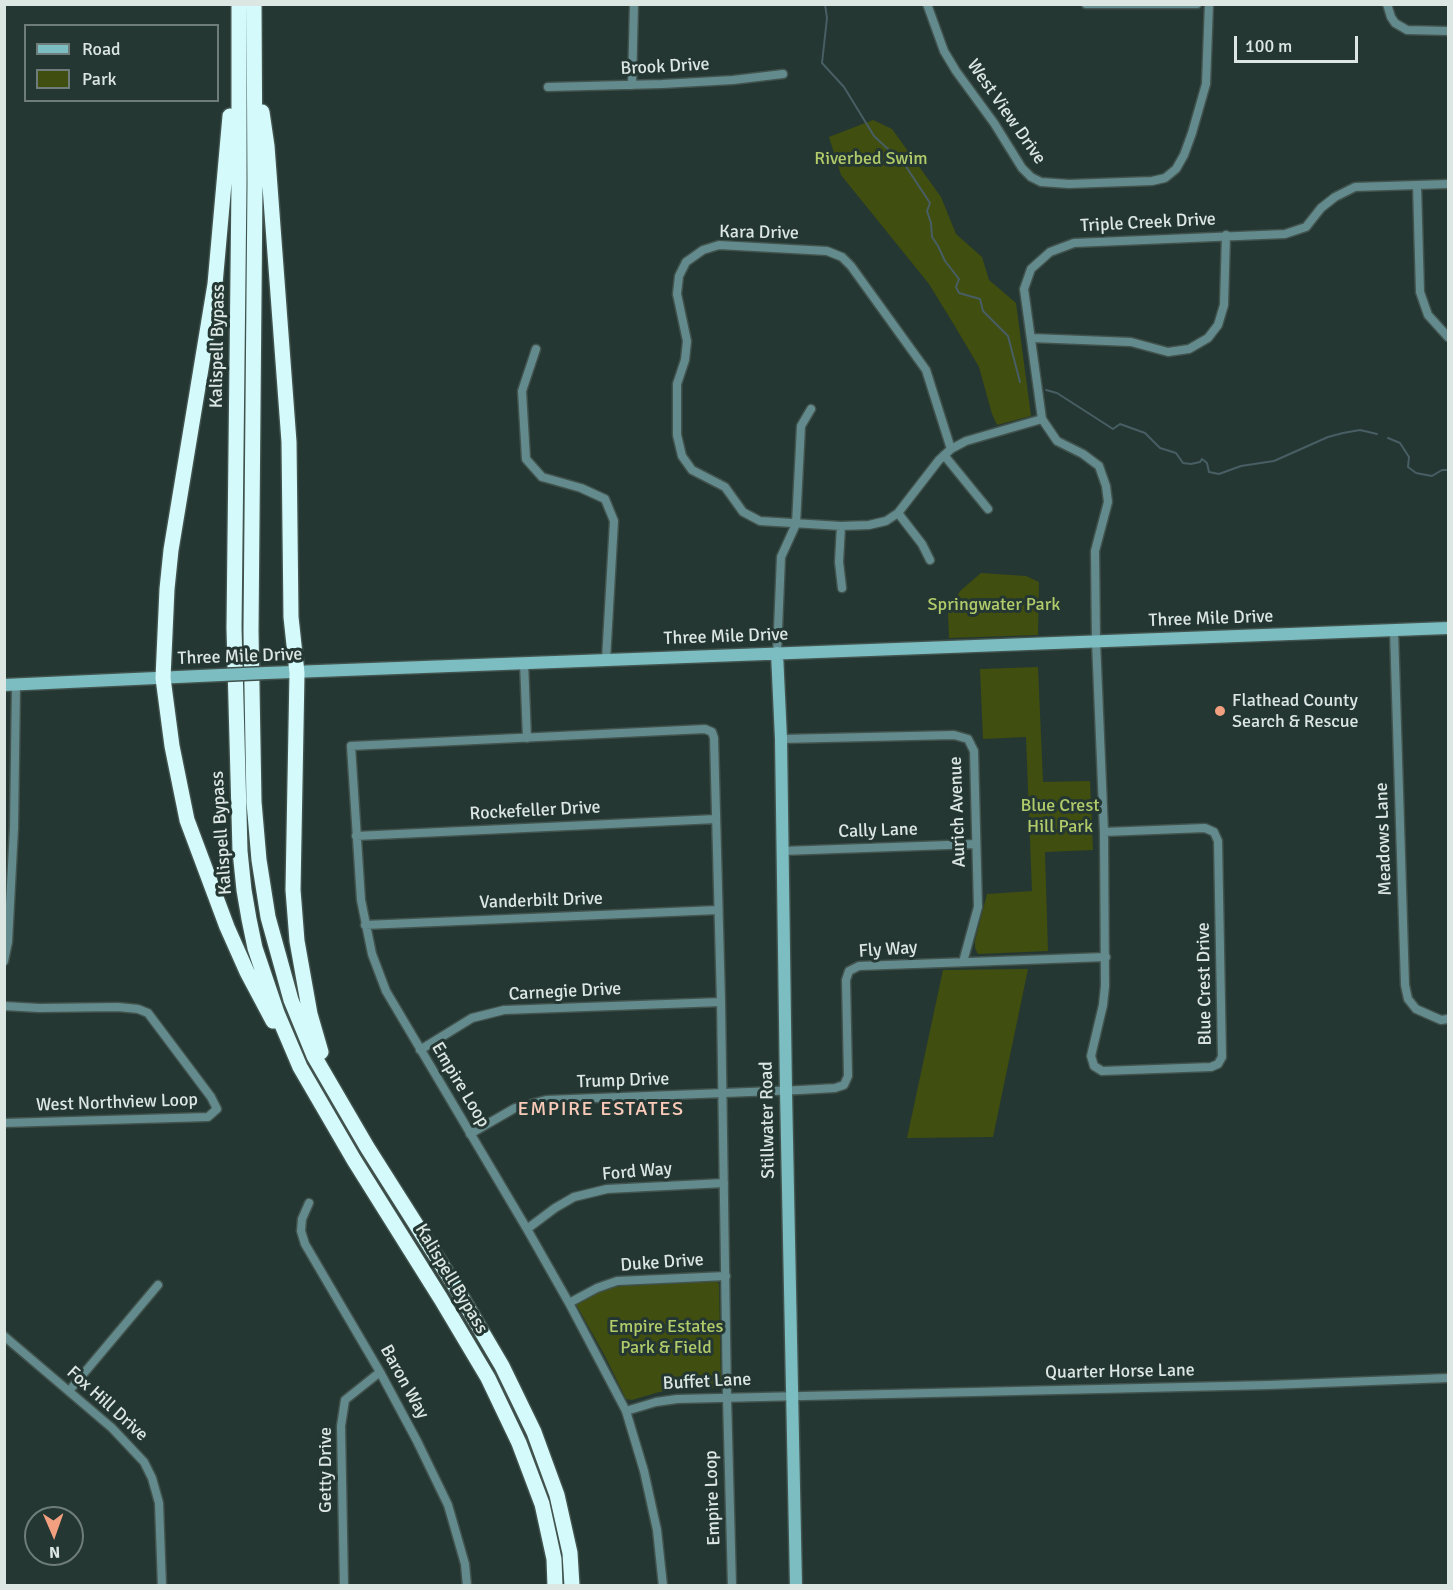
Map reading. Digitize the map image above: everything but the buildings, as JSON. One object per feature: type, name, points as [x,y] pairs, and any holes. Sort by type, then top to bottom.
[{"type":"highway","name":"Kalispell Bypass","points":[[239,4],[234,628],[240,851],[244,890],[255,948],[300,1067],[354,1160],[488,1378],[519,1443],[542,1504],[554,1559],[555,1586]]},
{"type":"highway","name":"Kalispell Bypass","points":[[254,4],[251,620],[254,802],[262,885],[273,937],[291,1000],[314,1056],[367,1147],[455,1286],[502,1366],[529,1423],[557,1495],[570,1553],[572,1586]]},
{"type":"highway","points":[[239,25],[215,284],[171,550],[163,678],[172,746],[187,820],[227,927],[247,972],[269,1016],[289,1042]]},
{"type":"highway","points":[[255,66],[267,146],[286,408],[291,617],[297,673],[293,890],[297,941],[310,1014],[329,1081]]},
{"type":"main road","name":"Three Mile Drive","points":[[10,685],[524,662],[1449,628]]},
{"type":"main road","name":"Stillwater Road","points":[[777,653],[781,739],[796,1586]]},
{"type":"street","points":[[632,85],[634,4]]},
{"type":"street","name":"West View Drive","points":[[927,4],[944,51],[1022,168],[1030,177],[1041,182],[1069,184],[1152,181],[1166,178],[1176,168],[1184,155],[1203,98],[1207,70],[1209,4]]},
{"type":"street","points":[[1086,4],[1197,4]]},
{"type":"street","points":[[1386,4],[1391,18],[1401,27],[1415,32],[1449,31]]},
{"type":"street","name":"Brook Drive","points":[[548,87],[734,80],[783,74]]},
{"type":"street","name":"Triple Creek Drive","points":[[1042,419],[1024,290],[1031,268],[1050,252],[1074,243],[1285,234],[1306,227],[1335,197],[1355,187],[1449,184]]},
{"type":"street","points":[[1417,185],[1420,292],[1428,315],[1449,337]]},
{"type":"street","points":[[1032,338],[1120,341],[1168,352],[1189,349],[1208,338],[1218,325],[1224,305],[1226,235]]},
{"type":"street","name":"Kara Drive","points":[[898,513],[886,521],[869,525],[841,526],[760,521],[743,512],[725,487],[692,470],[682,456],[677,435],[677,384],[685,360],[687,341],[677,294],[679,276],[686,262],[703,250],[719,245],[827,251],[842,257],[851,266],[926,370],[948,452]]},
{"type":"street","points":[[536,349],[522,391],[526,459],[542,477],[581,488],[605,499],[614,521],[606,660]]},
{"type":"street","points":[[777,653],[782,557],[796,524],[801,426],[811,409]]},
{"type":"street","points":[[930,560],[922,544],[898,513],[948,452],[966,441],[1042,419],[1058,441],[1083,454],[1099,466],[1106,486],[1107,502],[1095,551],[1096,641]]},
{"type":"street","points":[[948,452],[988,509]]},
{"type":"street","points":[[841,526],[839,562],[842,588]]},
{"type":"street","name":"Meadows Lane","points":[[1394,630],[1405,985],[1408,999],[1416,1009],[1441,1020],[1449,1019]]},
{"type":"street","name":"Blue Crest Drive","points":[[1096,641],[1104,832],[1106,957],[1103,1005],[1091,1056],[1094,1066],[1102,1071],[1210,1067],[1218,1064],[1222,1057],[1218,841],[1214,832],[1205,828],[1104,832]]},
{"type":"street","points":[[524,662],[527,738]]},
{"type":"street","points":[[4,962],[8,942],[10,685]]},
{"type":"street","name":"Empire Loop","points":[[663,1586],[657,1530],[644,1471],[626,1411],[527,1228],[386,991],[372,954],[361,900],[351,746],[705,729],[712,732],[721,1002],[732,1586]]},
{"type":"street","name":"Aurich Avenue","points":[[781,739],[954,735],[968,739],[974,751],[978,907],[963,962]]},
{"type":"street","name":"Rockefeller Drive","points":[[356,836],[716,819]]},
{"type":"street","name":"Cally Lane","points":[[782,851],[976,844]]},
{"type":"street","name":"Vanderbilt Drive","points":[[365,925],[718,910]]},
{"type":"street","name":"Fly Way","points":[[786,1091],[835,1088],[844,1085],[848,1076],[846,980],[849,971],[859,966],[1106,957]]},
{"type":"street","name":"Carnegie Drive","points":[[420,1050],[472,1018],[504,1010],[721,1002]]},
{"type":"street","name":"West Northview Loop","points":[[4,1006],[39,1008],[118,1006],[138,1009],[148,1014],[217,1109],[208,1117],[4,1123]]},
{"type":"street","name":"Trump Drive","points":[[470,1134],[515,1108],[546,1100],[786,1091]]},
{"type":"street","name":"Ford Way","points":[[527,1228],[574,1197],[607,1189],[724,1183]]},
{"type":"street","name":"Baron Way","points":[[309,1203],[300,1231],[305,1244],[380,1372],[448,1505],[465,1564],[467,1586]]},
{"type":"street","name":"Duke Drive","points":[[569,1303],[597,1288],[617,1281],[726,1276]]},
{"type":"street","points":[[69,1391],[158,1285]]},
{"type":"street","name":"Fox Hill Drive","points":[[4,1336],[69,1391],[132,1448],[144,1462],[152,1478],[159,1503],[162,1586]]},
{"type":"street","name":"Getty Drive","points":[[344,1586],[341,1425],[345,1400],[380,1372]]},
{"type":"street","name":"Quarter Horse Lane","points":[[792,1395],[1269,1385],[1449,1378]]},
{"type":"street","name":"Buffet Lane","points":[[626,1411],[656,1402],[677,1399],[792,1395]]},
{"type":"green space","name":"Riverbed Swim","points":[[873,120],[892,129],[941,197],[956,234],[982,257],[989,280],[1016,303],[1031,416],[997,425],[979,367],[929,284],[841,175],[829,137]]},
{"type":"green space","name":"Springwater Park","points":[[981,573],[1026,576],[1039,582],[1038,635],[949,638],[948,613],[960,591]]},
{"type":"green space","name":"Blue Crest Hill Park","points":[[1038,667],[1043,782],[1090,781],[1093,850],[1045,852],[1048,951],[978,954],[975,941],[987,894],[1032,891],[1026,737],[983,739],[980,669]]},
{"type":"green space","points":[[1028,969],[993,1137],[907,1138],[943,970]]},
{"type":"green space","name":"Empire Estates Park & Field","points":[[716,1281],[719,1284],[721,1388],[686,1388],[659,1392],[632,1400],[626,1399],[577,1303],[606,1287]]},
{"type":"waterway","points":[[825,4],[827,18],[822,63],[844,87],[874,136],[905,165],[930,203],[927,211],[932,237],[945,261],[959,279],[956,287],[959,293],[980,299],[983,311],[1008,336],[1020,382]]},
{"type":"waterway","points":[[1046,390],[1057,393],[1113,429],[1120,424],[1145,433],[1160,448],[1176,453],[1183,463],[1191,464],[1200,462],[1202,459],[1207,463],[1209,472],[1219,474],[1241,466],[1274,461],[1328,437],[1343,433],[1360,430],[1377,434]]},
{"type":"waterway","points":[[1388,438],[1400,443],[1409,457],[1408,467],[1416,473],[1432,476],[1442,470],[1448,470]]},
{"type":"place","name":"Flathead County Search & Rescue","points":[[1220,711]]},
{"type":"district","name":"EMPIRE ESTATES","points":[[601,1110]]}]
